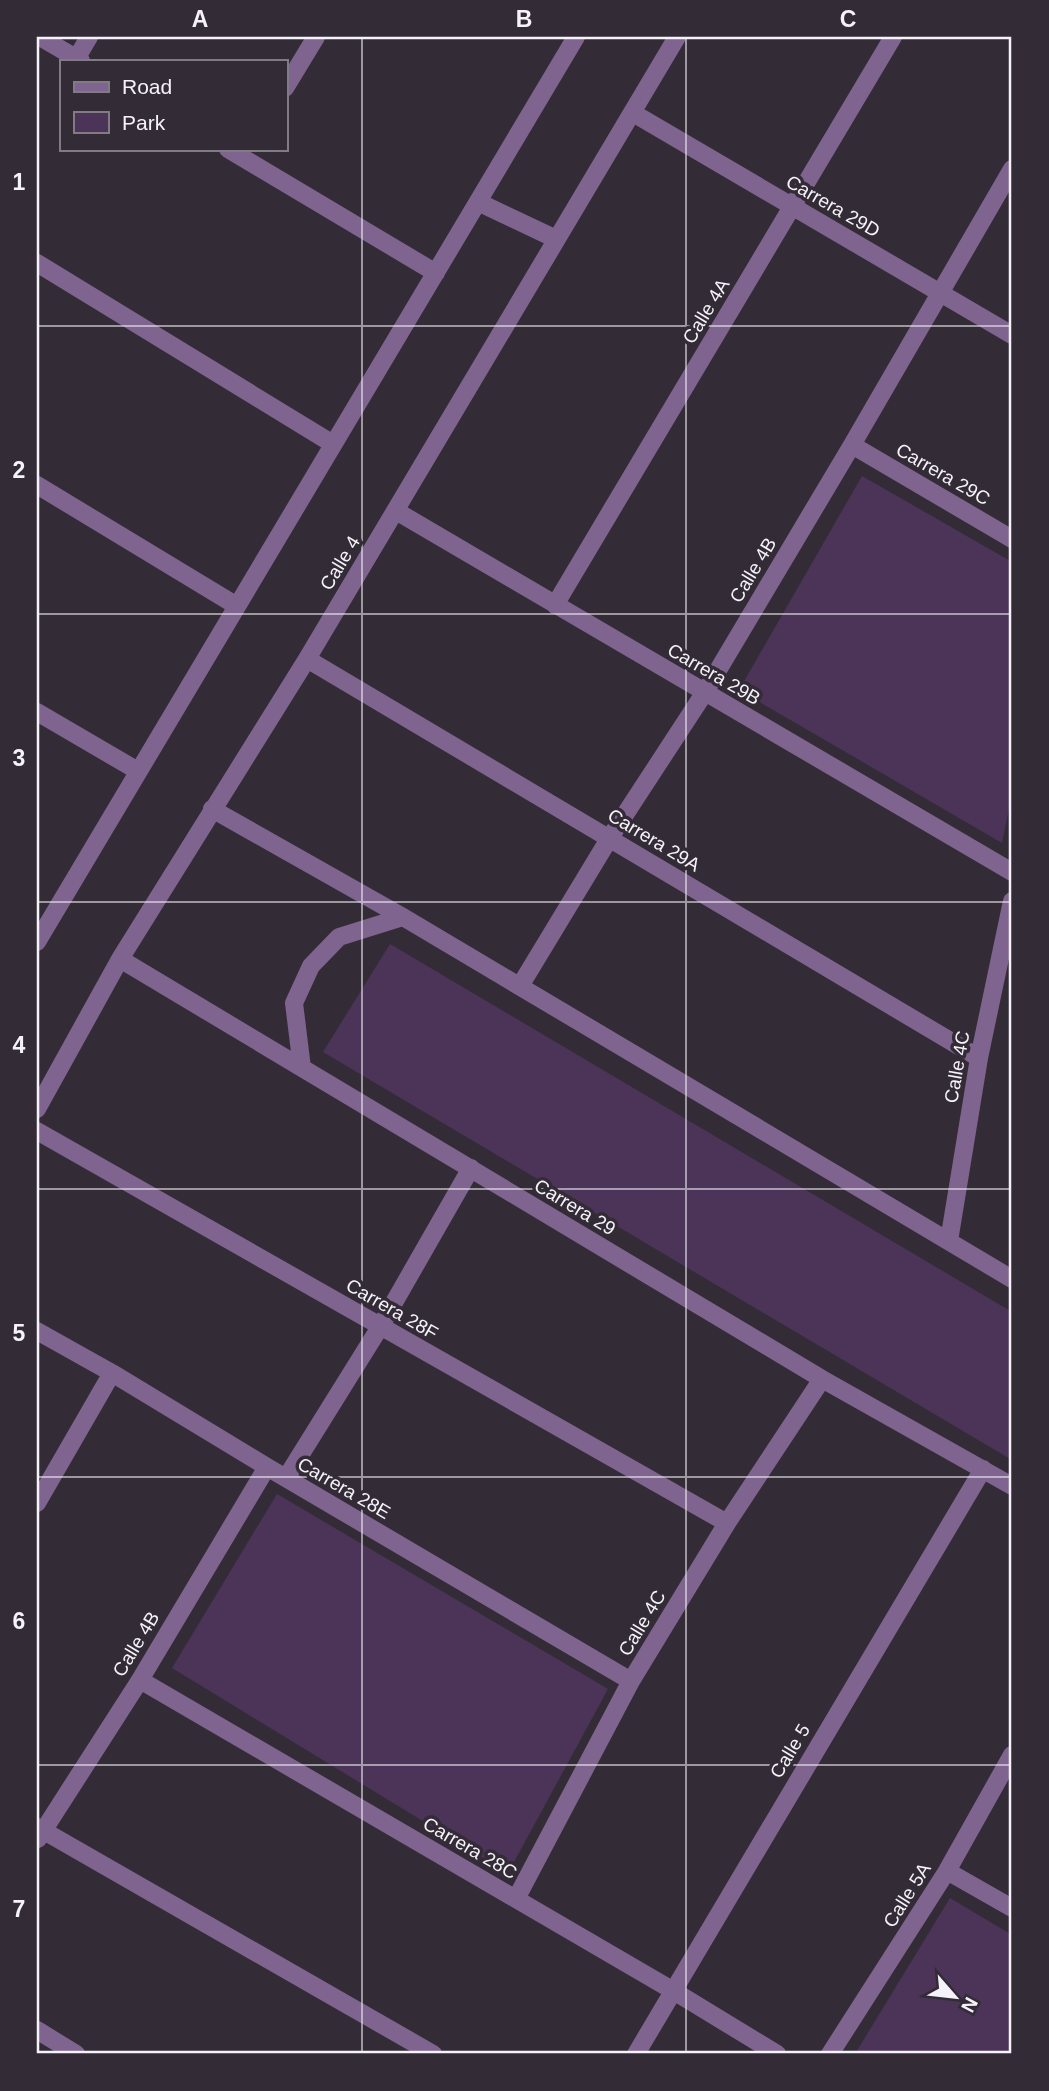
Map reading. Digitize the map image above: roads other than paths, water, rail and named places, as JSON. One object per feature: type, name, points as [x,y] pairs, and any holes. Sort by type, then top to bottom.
[{"type":"street","points":[[40,37],[79,60],[89,37]]},
{"type":"street","points":[[287,85],[316,37]]},
{"type":"street","points":[[37,942],[43,918],[138,771],[576,37]]},
{"type":"street","name":"Calle 4","points":[[37,1110],[120,959],[307,659],[677,37]]},
{"type":"street","name":"Calle 4A","points":[[555,605],[893,37]]},
{"type":"street","name":"Carrera 29D","points":[[633,113],[1012,335]]},
{"type":"street","points":[[240,152],[436,273]]},
{"type":"street","name":"Calle 4B","points":[[520,986],[610,839],[705,692],[1012,169]]},
{"type":"street","points":[[478,202],[556,239]]},
{"type":"street","points":[[37,263],[333,444]]},
{"type":"street","name":"Carrera 29C","points":[[852,445],[1012,539]]},
{"type":"street","points":[[37,485],[237,606]]},
{"type":"street","name":"Carrera 29B","points":[[396,511],[1012,872]]},
{"type":"street","name":"Carrera 29A","points":[[307,659],[979,1058]]},
{"type":"street","points":[[37,712],[138,771]]},
{"type":"street","points":[[212,809],[403,917],[1012,1279]]},
{"type":"street","name":"Calle 4C","points":[[949,1241],[979,1058],[1012,901]]},
{"type":"street","points":[[302,1068],[294,1003],[311,966],[339,937],[403,917]]},
{"type":"street","name":"Carrera 29","points":[[120,959],[822,1379],[1012,1486]]},
{"type":"street","name":"Carrera 28F","points":[[37,1131],[727,1524]]},
{"type":"street","points":[[286,1478],[380,1327],[471,1168]]},
{"type":"street","name":"Carrera 28E","points":[[37,1331],[631,1681]]},
{"type":"street","points":[[37,1503],[112,1373]]},
{"type":"street","name":"Calle 4C","points":[[516,1899],[631,1681],[727,1524],[822,1379]]},
{"type":"street","name":"Calle 4B","points":[[39,1833],[140,1680],[267,1467]]},
{"type":"street","name":"Calle 5","points":[[635,2054],[983,1469]]},
{"type":"street","name":"Carrera 28C","points":[[140,1680],[777,2054]]},
{"type":"street","name":"Calle 5A","points":[[830,2054],[947,1871],[1012,1755]]},
{"type":"street","points":[[39,1833],[433,2054]]},
{"type":"street","points":[[947,1871],[1012,1908]]},
{"type":"street","points":[[37,2031],[76,2054]]}]
